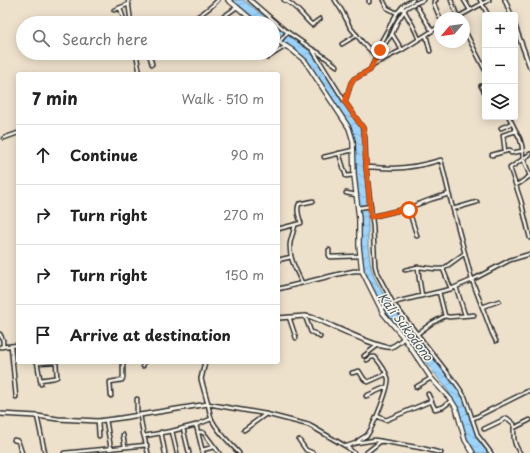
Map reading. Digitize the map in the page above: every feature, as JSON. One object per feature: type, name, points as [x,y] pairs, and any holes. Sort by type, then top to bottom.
[{"type":"main road","points":[[228,0],[248,16]]},
{"type":"main road","points":[[280,41],[305,61],[345,121],[351,133],[362,271],[381,308],[404,338],[431,378],[452,400],[458,413],[465,440],[473,453]]},
{"type":"street","points":[[128,0],[130,16]]},
{"type":"street","points":[[198,16],[218,0]]},
{"type":"street","points":[[250,0],[269,16]]},
{"type":"street","points":[[284,0],[293,5],[312,25],[320,19]]},
{"type":"street","points":[[335,0],[350,27],[374,54],[396,13],[423,0]]},
{"type":"street","points":[[383,0],[387,8],[396,13]]},
{"type":"street","points":[[344,100],[354,79],[369,72],[380,50],[392,34],[403,9],[409,1],[413,0]]},
{"type":"street","points":[[436,0],[434,1],[434,4],[437,12]]},
{"type":"street","points":[[450,0],[455,12]]},
{"type":"street","points":[[464,0],[470,10]]},
{"type":"street","points":[[480,0],[486,12]]},
{"type":"street","points":[[467,12],[489,0]]},
{"type":"street","points":[[505,0],[510,12]]},
{"type":"street","points":[[114,10],[129,4]]},
{"type":"street","points":[[225,16],[238,7]]},
{"type":"street","points":[[373,64],[402,50],[432,31],[417,7]]},
{"type":"street","points":[[120,8],[123,16]]},
{"type":"street","points":[[403,9],[419,39]]},
{"type":"street","points":[[280,25],[337,66]]},
{"type":"street","points":[[280,41],[288,32]]},
{"type":"street","points":[[392,34],[402,50]]},
{"type":"street","points":[[518,34],[530,67]]},
{"type":"street","points":[[342,44],[357,35]]},
{"type":"street","points":[[426,35],[430,51]]},
{"type":"street","points":[[470,41],[482,64]]},
{"type":"street","points":[[280,50],[287,46]]},
{"type":"street","points":[[312,49],[364,130],[369,207],[373,226],[375,266],[382,284],[392,304],[465,397],[478,436],[491,453]]},
{"type":"street","points":[[137,60],[140,72]]},
{"type":"street","points":[[151,60],[152,64]]},
{"type":"street","points":[[510,120],[520,139],[523,158],[530,176],[516,185]]},
{"type":"street","points":[[501,128],[512,123]]},
{"type":"street","points":[[505,151],[503,135],[516,130]]},
{"type":"street","points":[[4,138],[16,134]]},
{"type":"street","points":[[324,157],[353,150]]},
{"type":"street","points":[[492,155],[510,150],[511,153],[522,151]]},
{"type":"street","points":[[339,153],[346,176],[354,175]]},
{"type":"street","points":[[530,158],[529,154],[510,168],[521,201],[530,238]]},
{"type":"street","points":[[366,167],[411,167],[441,160],[472,280],[496,341]]},
{"type":"street","points":[[346,193],[356,194]]},
{"type":"street","points":[[371,217],[408,208],[449,194]]},
{"type":"street","points":[[280,229],[301,223],[297,210],[299,204],[313,201]]},
{"type":"street","points":[[453,209],[477,202]]},
{"type":"street","points":[[358,208],[369,207]]},
{"type":"street","points":[[408,208],[417,236]]},
{"type":"street","points":[[295,225],[290,243],[291,257],[302,283]]},
{"type":"street","points":[[328,250],[330,257],[360,256]]},
{"type":"street","points":[[405,270],[418,267],[443,269],[465,253]]},
{"type":"street","points":[[381,308],[456,288],[510,260],[530,254]]},
{"type":"street","points":[[280,260],[291,257]]},
{"type":"street","points":[[418,267],[422,296]]},
{"type":"street","points":[[443,269],[451,289]]},
{"type":"street","points":[[280,288],[349,272],[362,271]]},
{"type":"street","points":[[456,288],[465,316]]},
{"type":"street","points":[[439,292],[445,316]]},
{"type":"street","points":[[482,307],[499,300]]},
{"type":"street","points":[[417,334],[445,316],[474,315]]},
{"type":"street","points":[[280,318],[305,316],[316,319],[378,345],[390,348],[404,338]]},
{"type":"street","points":[[305,316],[310,332],[320,337]]},
{"type":"street","points":[[289,317],[296,338]]},
{"type":"street","points":[[0,334],[2,347],[16,345]]},
{"type":"street","points":[[364,356],[378,345]]},
{"type":"street","points":[[11,346],[16,397]]},
{"type":"street","points":[[356,443],[360,439],[366,437],[377,416],[387,387],[388,379],[380,363],[375,357],[367,360]]},
{"type":"street","points":[[38,364],[41,382],[57,377],[55,364]]},
{"type":"street","points":[[111,396],[110,382],[122,380],[123,364]]},
{"type":"street","points":[[205,364],[201,379],[211,418],[219,430],[239,453]]},
{"type":"street","points":[[352,373],[359,372],[368,382],[386,374]]},
{"type":"street","points":[[416,387],[431,378]]},
{"type":"street","points":[[366,396],[387,387]]},
{"type":"street","points":[[472,418],[530,390]]},
{"type":"street","points":[[428,394],[434,408],[436,409],[452,400]]},
{"type":"street","points":[[137,399],[138,415],[148,453]]},
{"type":"street","points":[[377,416],[386,420],[431,401]]},
{"type":"street","points":[[0,414],[98,421],[208,404],[266,414],[308,425],[347,446],[354,453]]},
{"type":"street","points":[[244,430],[266,414]]},
{"type":"street","points":[[37,416],[45,453]]},
{"type":"street","points":[[144,436],[196,425],[211,418]]},
{"type":"street","points":[[484,429],[506,418],[513,422],[514,443],[520,453]]},
{"type":"street","points":[[106,420],[111,449]]},
{"type":"street","points":[[514,428],[530,420]]},
{"type":"street","points":[[98,421],[99,436]]},
{"type":"street","points":[[196,425],[202,452],[214,447]]},
{"type":"street","points":[[183,428],[189,453]]},
{"type":"street","points":[[172,431],[177,453]]},
{"type":"street","points":[[161,432],[165,453]]},
{"type":"street","points":[[198,432],[204,433],[219,453]]},
{"type":"street","points":[[368,433],[375,440]]},
{"type":"street","points":[[123,435],[125,447]]},
{"type":"street","points":[[14,440],[18,441],[22,453]]},
{"type":"street","points":[[299,440],[306,450],[313,453]]},
{"type":"street","points":[[347,446],[375,440],[441,453]]},
{"type":"street","points":[[366,453],[381,441]]},
{"type":"street","points":[[64,453],[147,445]]},
{"type":"water","points":[[230,0],[244,0],[263,16],[250,16]]},
{"type":"water","name":"Kali Sukodono","points":[[280,29],[312,53],[359,126],[362,133],[364,150],[368,247],[374,277],[386,299],[457,386],[466,400],[475,433],[490,453],[476,453],[467,438],[461,418],[447,389],[384,311],[365,276],[361,263],[360,218],[352,132],[305,60],[280,40]]},
{"type":"route","points":[[380,50],[369,72],[354,79],[351,83],[345,102],[364,130],[371,217],[408,208],[409,210]]}]
